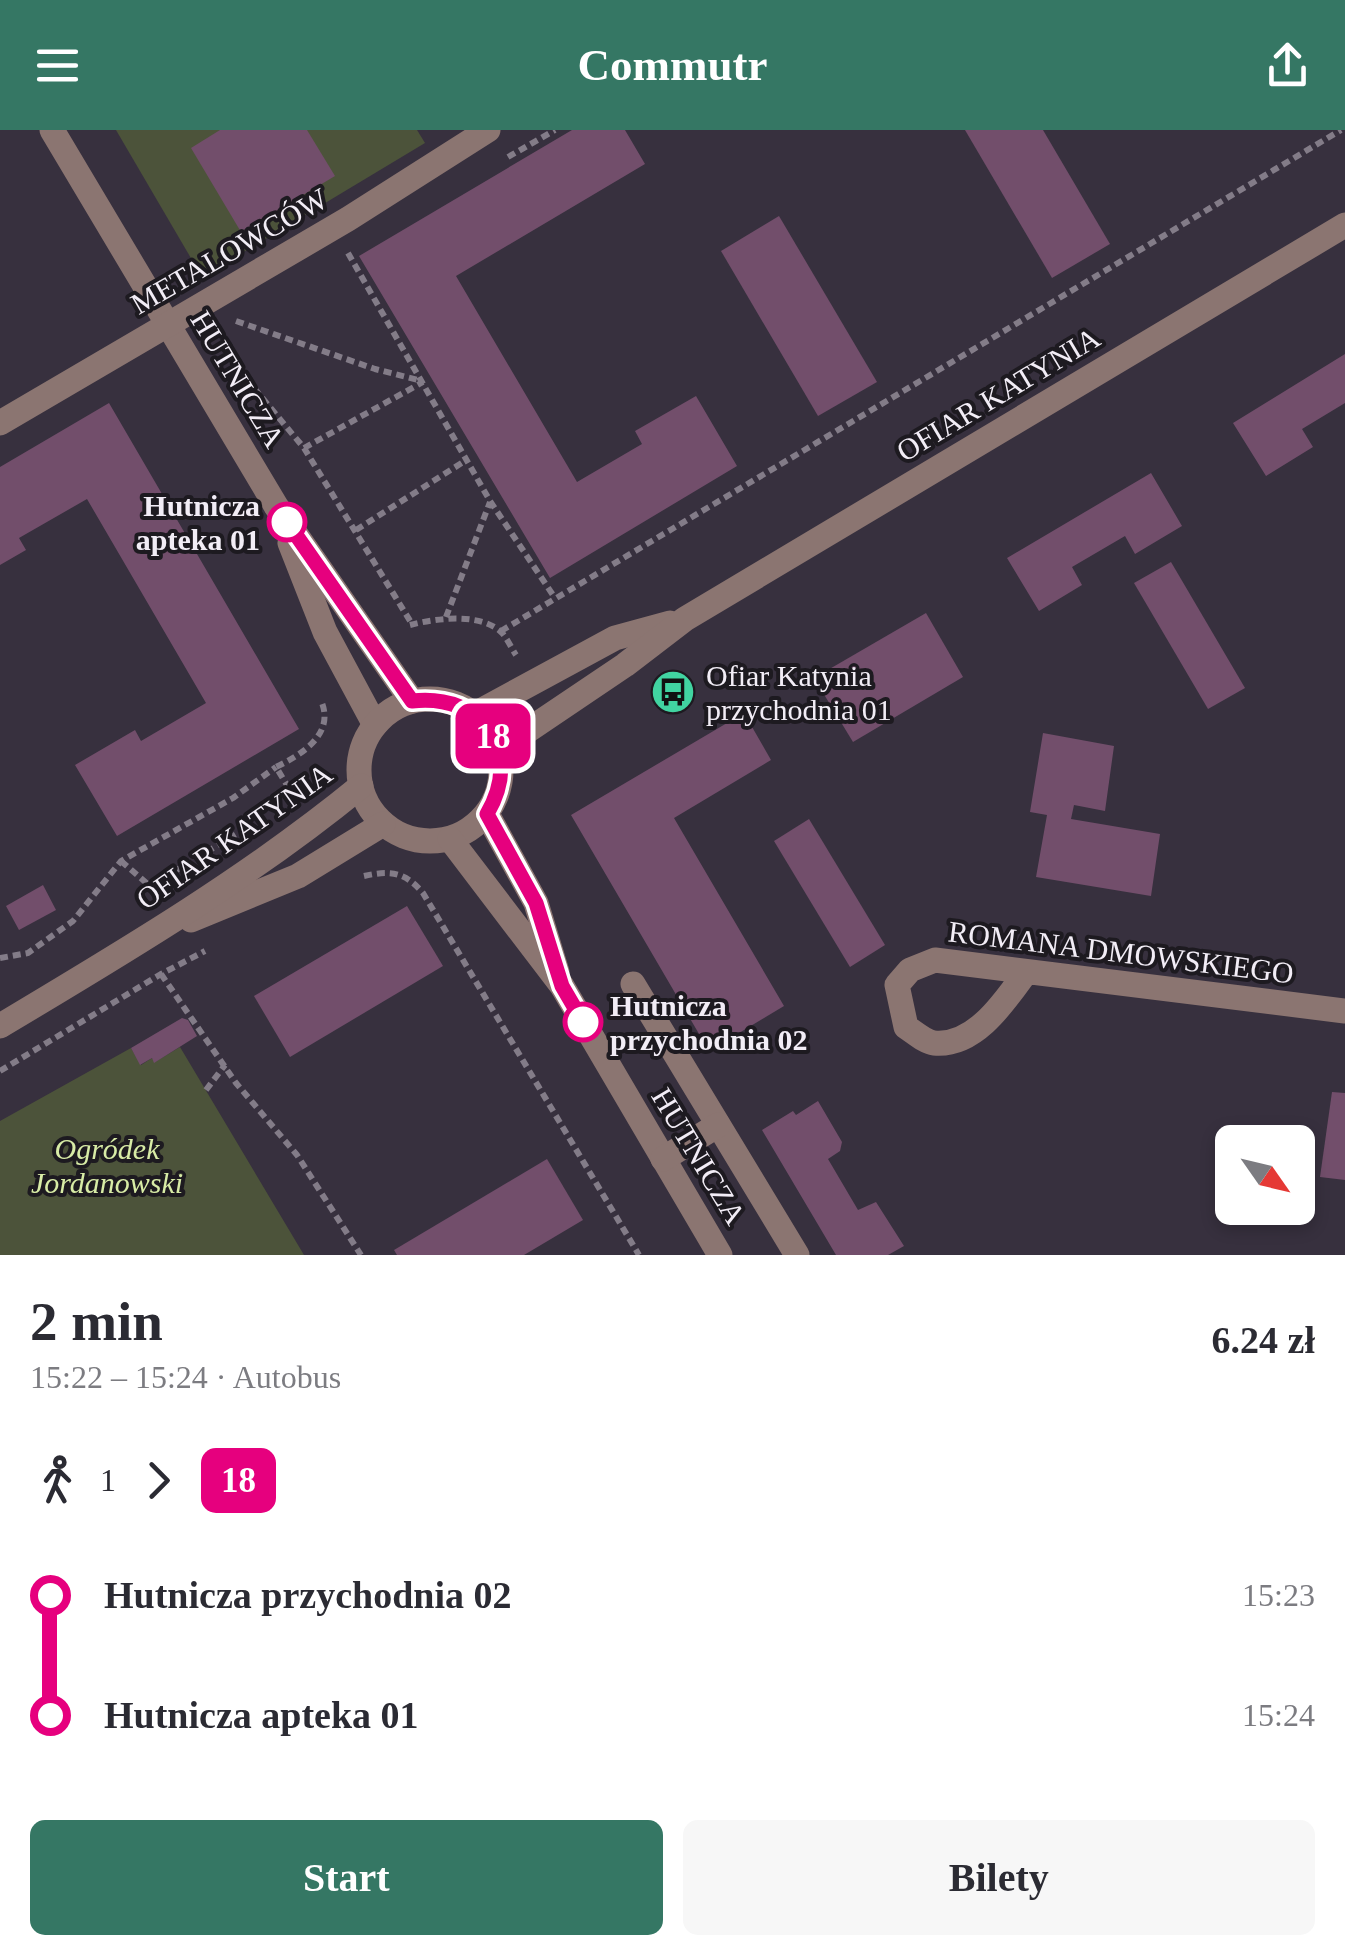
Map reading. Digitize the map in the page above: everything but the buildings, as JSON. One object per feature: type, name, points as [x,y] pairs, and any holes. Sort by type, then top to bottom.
[{"type":"street","name":"HUTNICZA","points":[[52,130],[276,506],[412,701]]},
{"type":"street","name":"METALOWCÓW","points":[[0,423],[348,220],[480,132]]},
{"type":"street","name":"OFIAR KATYNIA","points":[[499,750],[685,619],[1345,225]]},
{"type":"street","name":"HUTNICZA","points":[[276,506],[325,632],[376,725]]},
{"type":"street","name":"OFIAR KATYNIA","points":[[475,714],[615,638],[685,619]]},
{"type":"street","points":[[445,700],[475,714],[490,730],[499,750],[502,772],[498,794],[487,814],[470,830],[450,839],[426,842],[404,837],[384,824],[370,807],[361,786],[361,754],[376,725],[392,710],[412,701],[445,700]]},
{"type":"street","name":"OFIAR KATYNIA","points":[[0,1026],[145,939],[311,827],[361,786]]},
{"type":"street","name":"HUTNICZA","points":[[487,814],[536,903],[562,986]]},
{"type":"street","name":"OFIAR KATYNIA","points":[[145,939],[298,876],[384,824]]},
{"type":"street","name":"HUTNICZA","points":[[450,839],[562,986],[720,1255]]},
{"type":"street","name":"ROMANA DMOWSKIEGO","points":[[1026,972],[998,1012],[960,1040],[931,1044],[906,1028],[897,985],[910,970],[935,960],[1345,1011]]},
{"type":"street","points":[[632,984],[797,1255]]},
{"type":"street","points":[[663,1159],[718,1125]]},
{"type":"path","points":[[501,631],[1341,130]]},
{"type":"path","points":[[348,252],[490,501],[556,598]]},
{"type":"path","points":[[195,308],[223,351],[304,448],[412,624]]},
{"type":"path","points":[[236,320],[424,382]]},
{"type":"path","points":[[304,448],[424,382]]},
{"type":"path","points":[[356,530],[468,458]]},
{"type":"path","points":[[446,618],[490,501]]},
{"type":"path","points":[[0,958],[28,953],[73,921],[120,860],[234,798],[276,767]]},
{"type":"path","points":[[280,809],[296,800]]},
{"type":"path","points":[[120,860],[150,886],[247,828]]},
{"type":"path","points":[[439,922],[639,1255]]},
{"type":"path","points":[[0,1070],[208,950]]},
{"type":"path","points":[[161,974],[236,1083],[297,1155],[361,1255]]},
{"type":"path","points":[[206,1090],[224,1065]]},
{"type":"green space","points":[[116,130],[417,130],[425,143],[202,277]]},
{"type":"green space","name":"Ogródek Jordanowski","points":[[180,1047],[304,1255],[0,1255],[0,1121],[131,1048],[141,1065],[152,1058],[155,1062]]},
{"type":"bus line","name":"18","points":[[287,522],[412,701],[434,698],[456,703],[475,714],[490,730],[499,750],[502,772],[498,794],[487,814],[536,903],[562,986],[583,1022]]},
{"type":"place","name":"Hutnicza apteka 01","points":[[287,522]]},
{"type":"place","name":"Ofiar Katynia przychodnia 01","points":[[673,692]]},
{"type":"place","name":"Hutnicza przychodnia 02","points":[[583,1022]]}]
